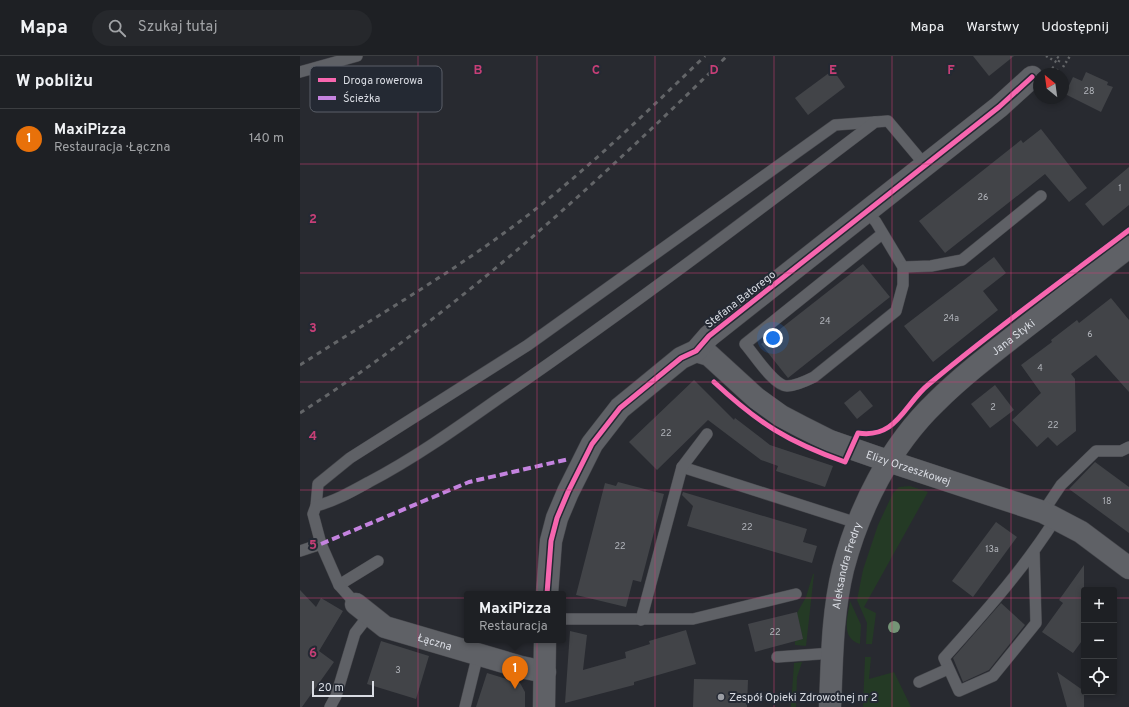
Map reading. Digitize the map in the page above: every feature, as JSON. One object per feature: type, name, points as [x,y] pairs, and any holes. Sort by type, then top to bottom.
[{"type":"street","name":"Stefana Batorego","points":[[547,591],[551,541],[557,518],[592,444],[620,408],[681,358],[696,351],[709,336],[999,107],[1032,77]]},
{"type":"street","name":"Jana Styki","points":[[906,437],[926,412],[963,378],[1129,247]]},
{"type":"street","name":"Elizy Orzeszkowej","points":[[696,351],[709,355],[756,398],[781,416],[830,440],[876,457],[890,460],[1050,515],[1081,532],[1129,568]]},
{"type":"street","name":"Aleksandra Fredry","points":[[830,707],[835,617],[843,570],[857,523],[876,483],[906,437]]},
{"type":"street","name":"Łączna","points":[[362,610],[385,627],[545,672]]},
{"type":"street","points":[[544,707],[545,643]]},
{"type":"lane","points":[[321,66],[357,56]]},
{"type":"lane","points":[[300,72],[310,69]]},
{"type":"lane","points":[[330,707],[336,696],[362,610],[339,585],[321,544],[313,514],[316,506],[318,484],[350,458],[528,345],[835,125],[888,121],[925,165]]},
{"type":"lane","points":[[316,506],[333,502],[393,469],[567,352],[744,222],[875,122]]},
{"type":"lane","points":[[903,267],[931,266],[962,260],[1041,196]]},
{"type":"lane","points":[[867,211],[876,222],[903,267],[903,285],[896,310],[814,377],[800,383],[786,386],[777,382],[746,344],[882,234]]},
{"type":"lane","points":[[641,620],[682,467],[707,434]]},
{"type":"lane","points":[[1034,551],[1036,623],[993,676],[959,691],[944,658],[1001,594],[1034,551],[1061,485],[1096,450],[1121,450],[1129,447]]},
{"type":"lane","points":[[682,467],[857,523]]},
{"type":"lane","points":[[300,551],[321,544]]},
{"type":"lane","points":[[339,585],[378,561]]},
{"type":"lane","points":[[566,619],[693,619],[796,594]]},
{"type":"lane","points":[[777,657],[833,653]]},
{"type":"lane","points":[[465,707],[478,654]]},
{"type":"lane","points":[[919,682],[948,669]]},
{"type":"path","points":[[1046,56],[1058,63],[1060,59],[1056,56]]},
{"type":"path","points":[[1063,67],[1070,56]]},
{"type":"green space","points":[[910,486],[928,492],[864,607],[876,613],[872,644],[866,644],[867,623],[857,600],[863,570],[878,525],[893,493],[899,487]]},
{"type":"green space","points":[[813,574],[806,646],[795,645],[795,641],[803,639],[797,613],[806,597]]},
{"type":"green space","points":[[850,601],[861,625],[860,644],[850,637],[848,632],[847,620]]},
{"type":"green space","points":[[865,657],[871,657],[869,679],[894,672],[911,707],[863,707]]},
{"type":"green space","points":[[802,662],[797,677],[796,707],[791,707],[794,663]]},
{"type":"building","points":[[973,56],[1014,56],[989,76]]},
{"type":"building","points":[[833,70],[845,87],[808,115],[795,98]]},
{"type":"building","points":[[1086,72],[1108,82],[1107,85],[1113,87],[1101,112],[1069,96],[1069,86],[1073,77],[1082,81]]},
{"type":"building","points":[[1041,129],[1087,188],[1069,202],[1045,174],[945,253],[919,221],[1021,140],[1023,143]]},
{"type":"building","points":[[1129,167],[1129,205],[1103,226],[1085,204]]},
{"type":"building","points":[[994,257],[1006,273],[983,291],[998,310],[933,362],[904,326]]},
{"type":"building","points":[[863,264],[890,297],[788,378],[761,344]]},
{"type":"building","points":[[1111,298],[1129,320],[1129,392],[1096,355],[1071,374],[1075,379],[1076,431],[1057,446],[1048,437],[1037,447],[1012,420],[1041,393],[1021,365],[1052,342],[1051,340],[1077,320],[1079,323]]},
{"type":"building","points":[[694,380],[734,420],[735,418],[770,445],[833,466],[825,487],[776,471],[778,466],[761,460],[708,420],[657,470],[629,442]]},
{"type":"building","points":[[995,385],[1014,410],[990,428],[971,404]]},
{"type":"building","points":[[860,390],[873,406],[857,419],[844,403]]},
{"type":"building","points":[[1095,462],[1129,487],[1129,533],[1069,489]]},
{"type":"building","points":[[618,482],[664,494],[641,582],[633,580],[626,607],[576,595],[605,483],[616,486]]},
{"type":"building","points":[[683,492],[807,529],[803,542],[817,546],[812,563],[687,526],[693,506],[682,495]]},
{"type":"building","points":[[996,522],[1017,537],[973,597],[952,581]]},
{"type":"building","points":[[1084,565],[1084,587],[1081,587],[1081,642],[1073,653],[1042,632],[1063,603],[1059,600]]},
{"type":"building","points":[[300,590],[316,607],[321,598],[343,611],[319,651],[334,662],[302,707],[300,707]]},
{"type":"building","points":[[1001,603],[1025,625],[989,670],[963,682],[953,658]]},
{"type":"building","points":[[797,612],[803,639],[755,652],[748,624]]},
{"type":"building","points":[[686,630],[696,664],[634,682],[634,685],[565,703],[570,631],[587,635],[583,670],[626,658],[625,652],[650,644],[649,641]]},
{"type":"building","points":[[381,641],[429,656],[416,699],[367,684]]},
{"type":"building","points":[[1057,672],[1081,689],[1081,695],[1084,695],[1084,707],[1067,707]]},
{"type":"building","points":[[487,673],[520,683],[525,692],[525,707],[476,707]]},
{"type":"building","name":"Zespół Opieki Zdrowotnej nr 2","points":[[694,679],[748,680],[747,707],[693,707]]},
{"type":"railway","points":[[300,365],[476,253],[532,212],[599,156],[705,56]]},
{"type":"railway","points":[[300,413],[358,374],[469,290],[575,199],[677,105],[727,56]]},
{"type":"marked path","points":[[321,544],[469,482],[569,459]]},
{"type":"cycle path","points":[[547,591],[551,541],[557,518],[592,444],[620,408],[681,358],[696,351],[709,336],[999,107],[1032,77]]},
{"type":"cycle path","points":[[714,382],[745,409],[775,430],[807,447],[845,462],[858,433],[882,431],[891,425],[899,418],[920,392],[953,364],[1129,230]]},
{"type":"place","name":"MaxiPizza","points":[[515,689]]},
{"type":"place","name":"Zespół Opieki Zdrowotnej nr 2","points":[[721,697]]}]
